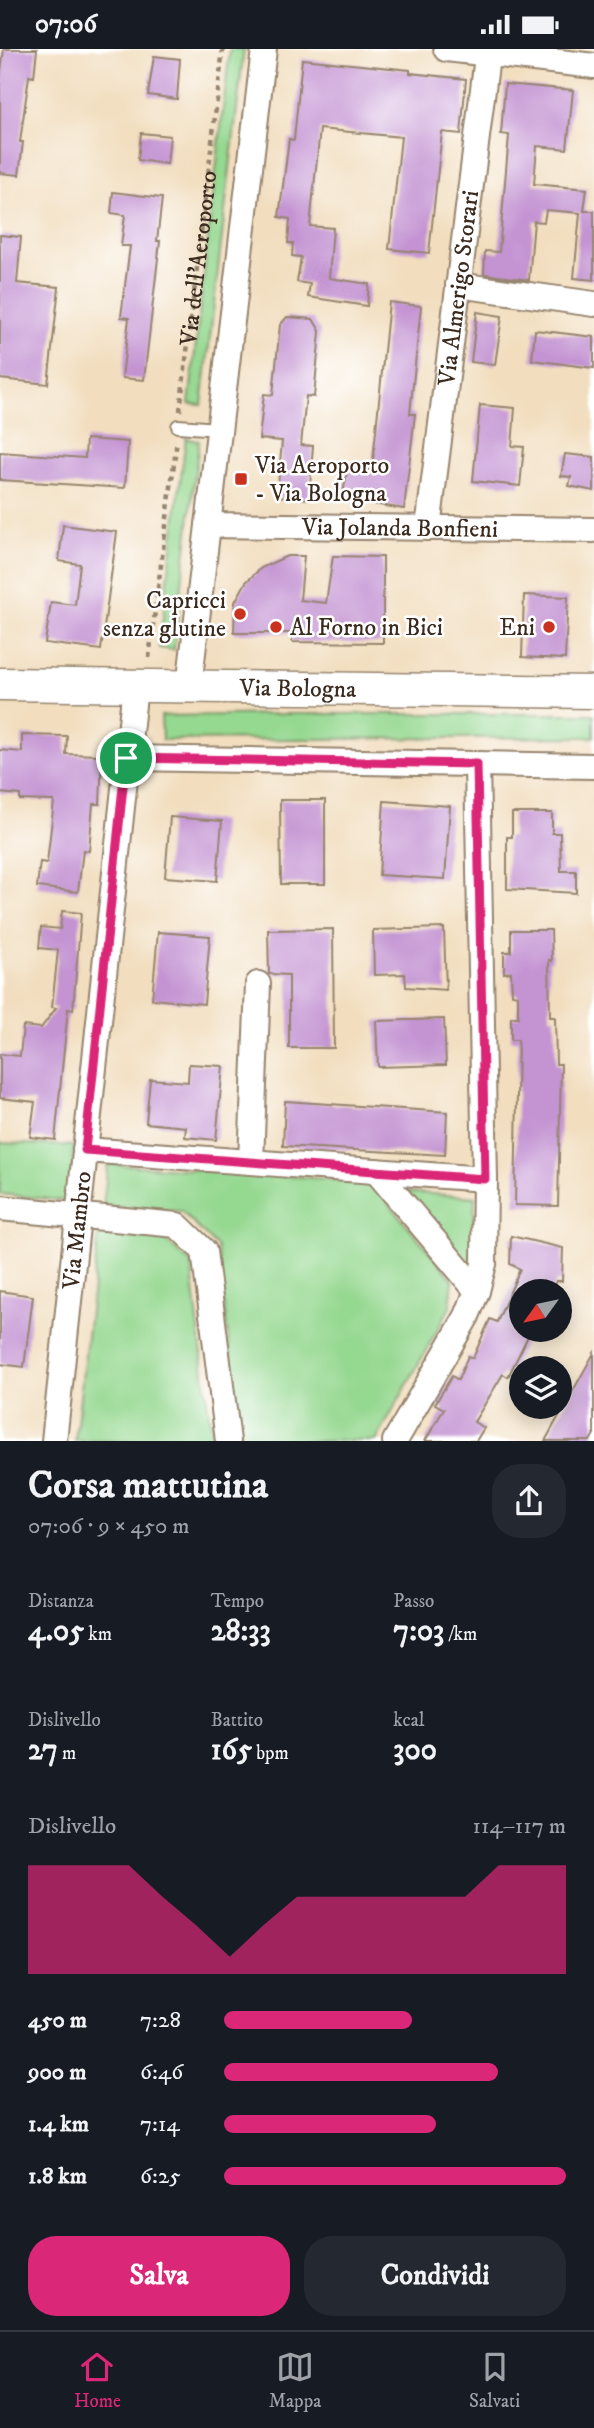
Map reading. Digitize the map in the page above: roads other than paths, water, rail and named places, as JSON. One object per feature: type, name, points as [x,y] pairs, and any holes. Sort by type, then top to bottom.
[{"type":"street","name":"Via dell'Aeroporto","points":[[189,687],[264,49]]},
{"type":"street","points":[[446,49],[488,51],[594,66]]},
{"type":"street","name":"Via Almerigo Storari","points":[[428,528],[488,51]]},
{"type":"street","points":[[458,285],[594,304]]},
{"type":"street","name":"Via Jolanda Bonfieni","points":[[208,525],[594,530]]},
{"type":"street","name":"Via Bologna","points":[[0,684],[594,692]]},
{"type":"street","name":"Via Mambro","points":[[54,1441],[135,686]]},
{"type":"street","points":[[126,758],[594,766]]},
{"type":"street","points":[[395,1441],[467,1316],[484,1264],[485,1179],[477,764]]},
{"type":"street","points":[[251,1162],[258,983]]},
{"type":"street","points":[[85,1150],[485,1179]]},
{"type":"street","points":[[376,1171],[477,1291]]},
{"type":"street","points":[[0,1208],[177,1225],[204,1251],[228,1441]]},
{"type":"lane","points":[[178,426],[219,429]]},
{"type":"place","name":"Via Aeroporto - Via Bologna","points":[[241,479]]},
{"type":"place","name":"Capricci senza glutine","points":[[240,614]]},
{"type":"place","name":"Al Forno in Bici","points":[[276,627]]},
{"type":"place","name":"Eni","points":[[549,627]]}]
